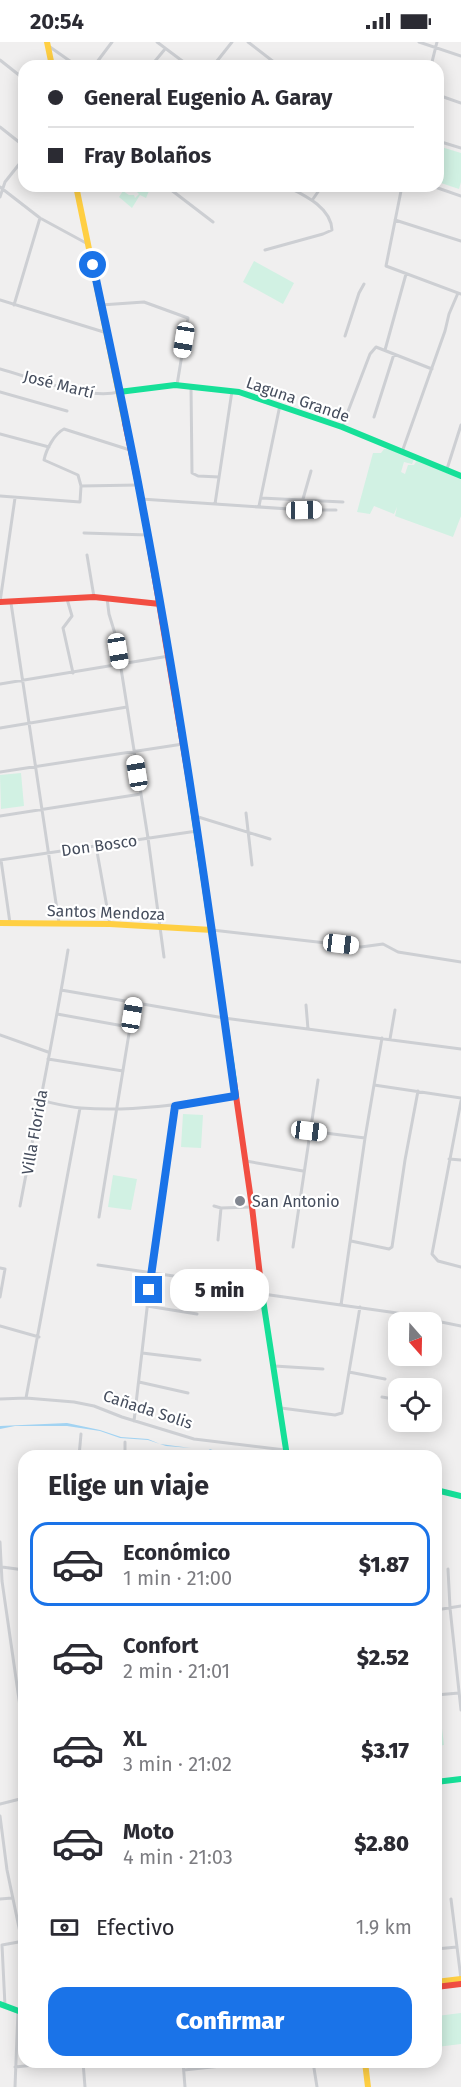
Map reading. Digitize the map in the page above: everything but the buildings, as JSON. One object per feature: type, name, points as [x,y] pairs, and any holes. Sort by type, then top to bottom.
[{"type":"main road","points":[[48,44],[51,60]]},
{"type":"main road","points":[[77,192],[141,499],[169,656],[212,930],[246,1161],[262,1294],[286,1450]]},
{"type":"main road","name":"Laguna Grande","points":[[119,392],[177,385],[232,391],[280,405],[342,428],[461,476]]},
{"type":"main road","points":[[0,602],[93,597],[160,604]]},
{"type":"main road","name":"Santos Mendoza","points":[[0,924],[110,924],[212,930]]},
{"type":"main road","points":[[442,1491],[461,1496]]},
{"type":"main road","points":[[442,1781],[461,1779]]},
{"type":"main road","points":[[442,1981],[461,1979]]},
{"type":"main road","points":[[442,1986],[461,1984]]},
{"type":"main road","points":[[3,2005],[18,2011]]},
{"type":"main road","points":[[366,2068],[368,2087]]},
{"type":"street","points":[[98,60],[112,42]]},
{"type":"street","points":[[157,42],[181,60]]},
{"type":"street","points":[[218,60],[232,42]]},
{"type":"street","points":[[248,42],[271,60]]},
{"type":"street","points":[[419,42],[461,56]]},
{"type":"street","points":[[432,60],[437,42]]},
{"type":"street","points":[[48,44],[69,60]]},
{"type":"street","points":[[157,60],[165,49]]},
{"type":"street","points":[[0,60],[18,74]]},
{"type":"street","points":[[444,98],[461,103]]},
{"type":"street","points":[[0,128],[18,142]]},
{"type":"street","points":[[444,143],[461,148]]},
{"type":"street","points":[[0,198],[1,188],[18,166]]},
{"type":"street","points":[[1,188],[40,218],[88,245]]},
{"type":"street","points":[[444,190],[461,196]]},
{"type":"street","points":[[174,192],[213,222]]},
{"type":"street","points":[[265,250],[332,230],[331,223],[313,199],[298,192]]},
{"type":"street","points":[[313,199],[318,192]]},
{"type":"street","points":[[401,192],[386,263],[389,268],[460,293],[449,314],[446,331],[402,452]]},
{"type":"street","points":[[14,305],[40,218]]},
{"type":"street","points":[[395,220],[461,241]]},
{"type":"street","points":[[385,350],[405,274]]},
{"type":"street","points":[[345,336],[364,284]]},
{"type":"street","points":[[0,300],[107,333]]},
{"type":"street","points":[[101,304],[144,302],[188,318],[177,385]]},
{"type":"street","points":[[342,428],[370,354],[376,347],[432,369]]},
{"type":"street","points":[[374,417],[394,354]]},
{"type":"street","name":"José Martí","points":[[0,369],[84,393],[107,395],[119,392]]},
{"type":"street","points":[[191,386],[192,473],[198,476],[219,477]]},
{"type":"street","points":[[215,504],[232,391]]},
{"type":"street","points":[[0,392],[67,411]]},
{"type":"street","points":[[259,506],[280,405]]},
{"type":"street","points":[[447,470],[461,425]]},
{"type":"street","points":[[0,496],[78,503],[81,500],[78,475],[44,460],[49,447],[64,429],[131,450]]},
{"type":"street","points":[[0,434],[49,447]]},
{"type":"street","points":[[295,509],[303,499],[312,471]]},
{"type":"street","points":[[81,486],[138,485]]},
{"type":"street","points":[[0,602],[15,498]]},
{"type":"street","points":[[261,498],[343,502]]},
{"type":"street","points":[[141,499],[336,510]]},
{"type":"street","points":[[84,533],[148,536]]},
{"type":"street","points":[[87,555],[93,597]]},
{"type":"street","points":[[107,598],[148,838],[164,957]]},
{"type":"street","points":[[67,599],[72,616],[63,628],[73,673]]},
{"type":"street","points":[[11,603],[59,923]]},
{"type":"street","points":[[0,684],[169,656]]},
{"type":"street","points":[[0,728],[127,707]]},
{"type":"street","points":[[0,772],[183,744]]},
{"type":"street","points":[[0,816],[141,794]]},
{"type":"street","points":[[246,813],[252,865]]},
{"type":"street","points":[[195,816],[270,839]]},
{"type":"street","name":"Don Bosco","points":[[1,860],[197,831]]},
{"type":"street","points":[[96,846],[110,924]]},
{"type":"street","points":[[1,860],[10,923]]},
{"type":"street","points":[[212,930],[361,947],[383,944],[398,952],[461,962]]},
{"type":"street","name":"Villa Florida","points":[[20,1206],[68,950]]},
{"type":"street","points":[[61,990],[224,1018],[461,1049]]},
{"type":"street","points":[[99,1217],[134,1003]]},
{"type":"street","points":[[306,1005],[308,1029]]},
{"type":"street","points":[[390,1039],[395,1010]]},
{"type":"street","points":[[57,1014],[130,1027]]},
{"type":"street","points":[[0,1035],[48,1052]]},
{"type":"street","points":[[341,1305],[382,1038]]},
{"type":"street","points":[[48,1059],[123,1071]]},
{"type":"street","points":[[293,1246],[318,1080]]},
{"type":"street","points":[[373,1085],[461,1099],[432,1254],[438,1261],[461,1268]]},
{"type":"street","points":[[351,1241],[389,1249],[392,1247],[418,1091]]},
{"type":"street","points":[[39,1100],[80,1108],[117,1108],[175,1106],[235,1096]]},
{"type":"street","points":[[134,1421],[151,1274],[175,1106]]},
{"type":"street","points":[[26,1398],[80,1108]]},
{"type":"street","points":[[309,1131],[365,1138]]},
{"type":"street","points":[[449,1159],[461,1160]]},
{"type":"street","points":[[246,1161],[303,1172]]},
{"type":"street","points":[[214,1206],[221,1208],[252,1207]]},
{"type":"street","points":[[218,1240],[221,1208]]},
{"type":"street","points":[[98,1264],[208,1281]]},
{"type":"street","points":[[0,1268],[5,1269],[0,1296]]},
{"type":"street","points":[[262,1294],[360,1307],[461,1326]]},
{"type":"street","points":[[147,1306],[197,1314]]},
{"type":"street","points":[[279,1408],[340,1415],[360,1307]]},
{"type":"street","points":[[0,1326],[39,1336]]},
{"type":"street","points":[[142,1353],[200,1360]]},
{"type":"street","points":[[273,1366],[323,1369]]},
{"type":"street","points":[[349,1372],[385,1379]]},
{"type":"street","points":[[139,1382],[188,1393]]},
{"type":"street","points":[[382,1397],[388,1398]]},
{"type":"street","name":"Cañada Solis","points":[[0,1399],[60,1400],[94,1406],[194,1439],[267,1450]]},
{"type":"street","points":[[80,1450],[81,1434]]},
{"type":"street","points":[[125,1442],[125,1450]]},
{"type":"street","points":[[0,1542],[18,1688]]},
{"type":"street","points":[[2,1567],[18,1569]]},
{"type":"street","points":[[448,1569],[461,1710]]},
{"type":"street","points":[[442,1609],[461,1606]]},
{"type":"street","points":[[442,1694],[460,1693]]},
{"type":"street","points":[[0,1804],[18,1800]]},
{"type":"street","points":[[0,1816],[12,1898],[18,1921]]},
{"type":"street","points":[[0,1899],[12,1898]]},
{"type":"street","points":[[451,1899],[461,1979]]},
{"type":"street","points":[[453,1920],[461,1920]]},
{"type":"street","points":[[3,2005],[1,1945],[18,1942]]},
{"type":"street","points":[[442,1948],[457,1947]]},
{"type":"street","points":[[15,2087],[18,2040]]},
{"type":"street","points":[[83,2068],[85,2087]]},
{"type":"street","points":[[185,2087],[184,2070],[202,2068]]},
{"type":"street","points":[[314,2068],[317,2087]]},
{"type":"green space","points":[[444,148],[461,153],[459,189],[444,184]]},
{"type":"green space","points":[[122,192],[134,195],[135,198],[139,194],[137,192],[149,192],[146,198],[140,195],[132,208],[119,197]]},
{"type":"green space","points":[[254,261],[294,283],[283,304],[243,282]]},
{"type":"green space","points":[[384,449],[414,459],[412,464],[404,462],[401,472],[405,474],[408,465],[414,465],[417,460],[461,479],[461,516],[453,537],[395,516],[397,507],[394,514],[374,506],[370,514],[357,512],[373,453],[381,453]]},
{"type":"green space","points":[[21,773],[24,806],[1,809],[0,775]]},
{"type":"green space","points":[[183,1114],[203,1115],[201,1148],[181,1147]]},
{"type":"green space","points":[[113,1175],[137,1179],[131,1210],[108,1207]]},
{"type":"green space","points":[[461,2013],[461,2044],[442,2046],[442,2015]]},
{"type":"water","points":[[67,1423],[100,1430],[121,1437],[148,1439],[160,1444],[148,1440],[120,1438],[100,1431],[67,1426],[15,1426],[0,1429],[0,1426]]},
{"type":"traffic: fast","points":[[119,392],[175,385],[239,392],[342,427],[461,476]]},
{"type":"traffic: fast","points":[[189,781],[234,1082]]},
{"type":"traffic: fast","points":[[262,1293],[286,1450]]},
{"type":"traffic: fast","points":[[442,1491],[461,1496]]},
{"type":"traffic: fast","points":[[442,1781],[461,1779]]},
{"type":"traffic: fast","points":[[0,2004],[18,2011]]},
{"type":"traffic: slow","points":[[47,42],[51,60]]},
{"type":"traffic: slow","points":[[77,192],[125,423]]},
{"type":"traffic: slow","points":[[0,923],[110,924],[212,930]]},
{"type":"traffic: slow","points":[[442,1981],[461,1979]]},
{"type":"traffic: slow","points":[[366,2068],[368,2087]]},
{"type":"traffic: jam","points":[[125,423],[143,508],[189,781]]},
{"type":"traffic: jam","points":[[0,602],[94,597],[160,604]]},
{"type":"traffic: jam","points":[[234,1082],[262,1293]]},
{"type":"traffic: jam","points":[[442,1986],[461,1984]]},
{"type":"place","name":"San Antonio","points":[[240,1201]]},
{"type":"route","points":[[93,265],[143,508],[167,641],[235,1096],[175,1106],[149,1290]]}]
